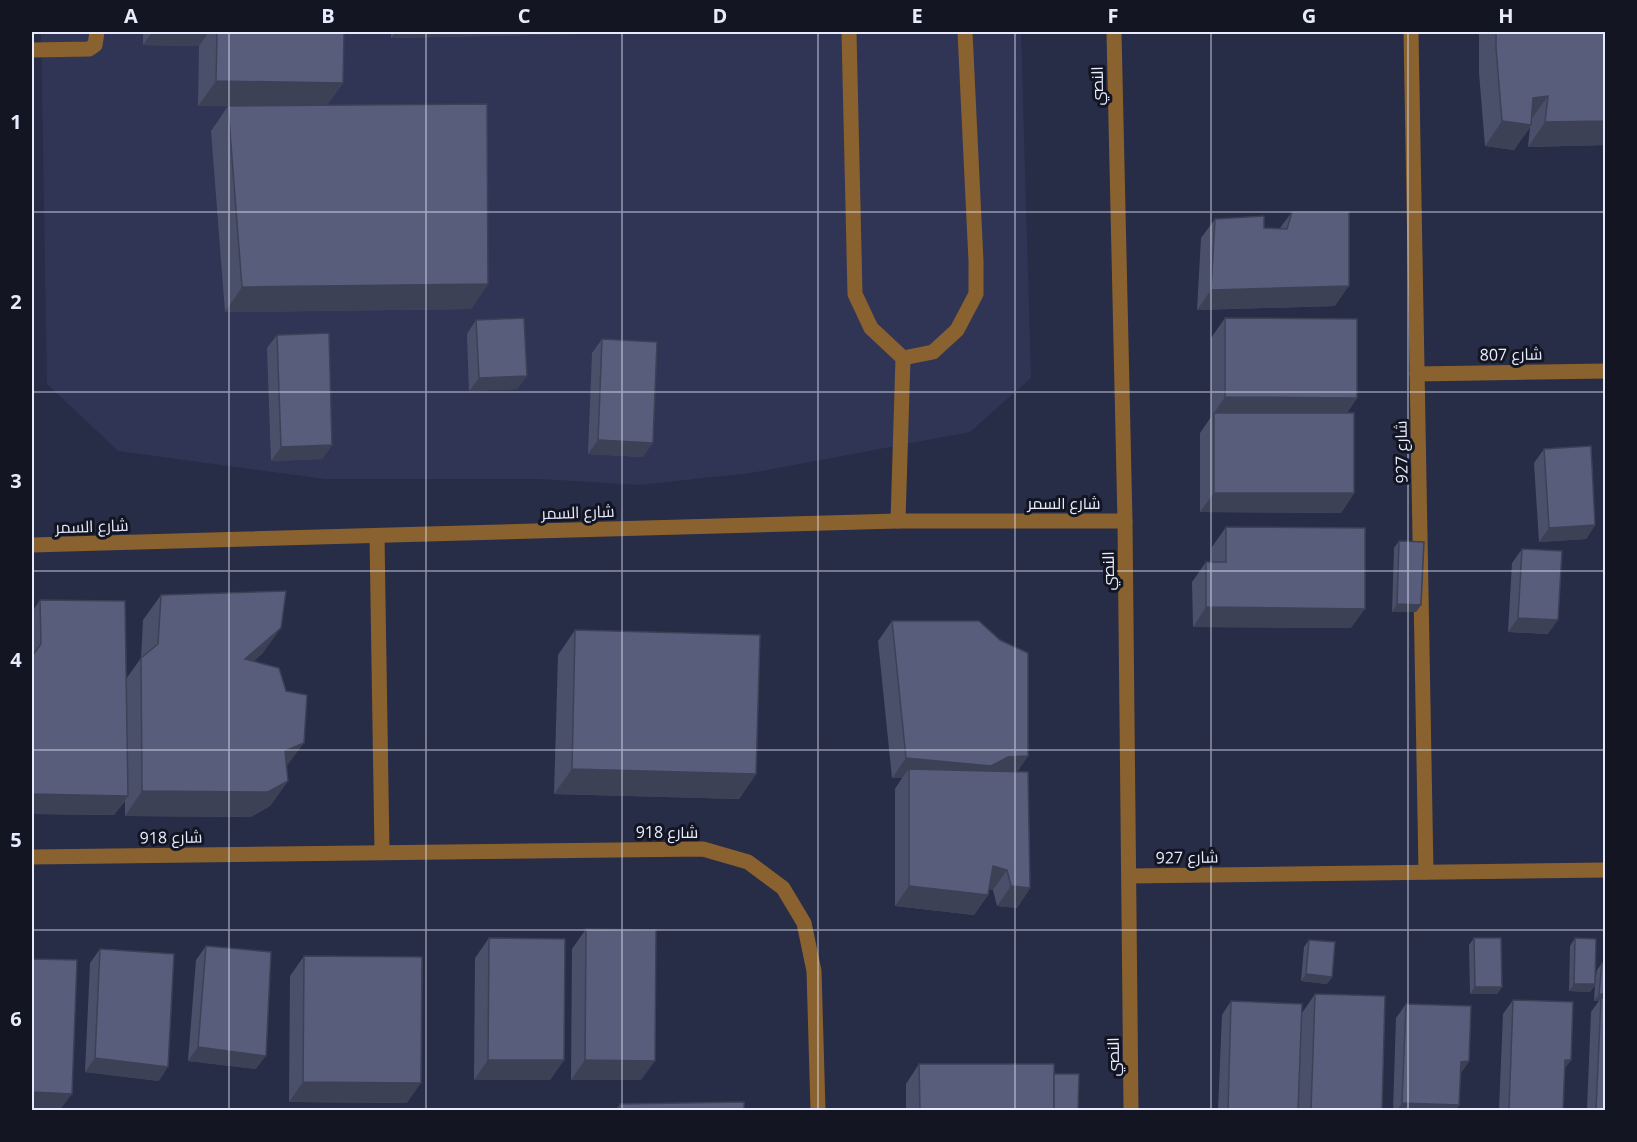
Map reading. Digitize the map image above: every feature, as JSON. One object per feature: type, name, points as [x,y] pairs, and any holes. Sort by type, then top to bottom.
[{"type":"street","points":[[32,50],[89,49],[95,45],[97,32]]},
{"type":"street","points":[[849,32],[855,294],[871,328],[903,358],[898,521]]},
{"type":"street","points":[[903,358],[933,352],[957,330],[976,294],[965,32]]},
{"type":"street","name":"النصي","points":[[1114,32],[1125,521],[1131,1110]]},
{"type":"street","name":"شارع 927","points":[[1411,32],[1426,872]]},
{"type":"street","name":"شارع 807","points":[[1417,374],[1605,371]]},
{"type":"street","name":"شارع السمر","points":[[32,545],[898,521],[1125,521]]},
{"type":"street","points":[[377,536],[382,852]]},
{"type":"street","name":"شارع 918","points":[[32,857],[703,849],[748,862],[783,888],[804,923],[814,971],[818,1110]]},
{"type":"street","name":"شارع 927","points":[[1129,876],[1605,870]]},
{"type":"shaded area","points":[[41,32],[1021,32],[1031,378],[970,432],[751,473],[639,485],[540,479],[325,479],[118,451],[47,384]]},
{"type":"building","points":[[217,32],[344,32],[343,83],[216,81]]},
{"type":"building","points":[[1496,32],[1605,32],[1605,121],[1545,122],[1548,96],[1533,98],[1531,125],[1502,121]]},
{"type":"building","points":[[487,104],[488,284],[242,287],[228,106]]},
{"type":"building","points":[[1292,212],[1349,212],[1349,286],[1211,290],[1215,219],[1264,216],[1264,228],[1287,229]]},
{"type":"building","points":[[524,318],[527,376],[479,378],[476,320]]},
{"type":"building","points":[[1225,318],[1357,319],[1357,398],[1225,397]]},
{"type":"building","points":[[329,333],[332,445],[281,447],[277,335]]},
{"type":"building","points":[[602,339],[657,342],[653,443],[598,440]]},
{"type":"building","points":[[1214,413],[1354,413],[1354,493],[1214,493]]},
{"type":"building","points":[[1591,446],[1595,525],[1549,528],[1544,449]]},
{"type":"building","points":[[1226,527],[1365,528],[1365,609],[1206,607],[1206,562],[1226,562]]},
{"type":"building","points":[[1399,541],[1424,542],[1421,605],[1397,604]]},
{"type":"building","points":[[1522,549],[1562,551],[1558,620],[1518,618]]},
{"type":"building","points":[[286,591],[281,628],[245,659],[279,668],[286,691],[307,695],[304,743],[285,751],[288,781],[268,792],[142,791],[141,658],[158,644],[161,595]]},
{"type":"building","points":[[40,600],[125,601],[128,796],[32,794],[32,656],[41,644]]},
{"type":"building","points":[[892,621],[979,621],[1000,640],[1028,653],[1028,756],[1008,757],[991,766],[906,758]]},
{"type":"building","points":[[575,630],[760,635],[756,774],[572,769]]},
{"type":"building","points":[[909,769],[1028,772],[1030,888],[1011,886],[1007,870],[993,866],[988,895],[909,886]]},
{"type":"building","points":[[586,929],[656,930],[655,1061],[585,1060]]},
{"type":"building","points":[[489,938],[565,939],[564,1060],[488,1060]]},
{"type":"building","points":[[1474,938],[1501,938],[1502,987],[1475,987]]},
{"type":"building","points":[[1575,938],[1596,939],[1595,984],[1574,984]]},
{"type":"building","points":[[1309,940],[1335,942],[1332,977],[1306,974]]},
{"type":"building","points":[[206,946],[271,952],[266,1056],[198,1047]]},
{"type":"building","points":[[100,949],[174,954],[168,1067],[95,1058]]},
{"type":"building","points":[[304,956],[422,957],[421,1083],[303,1082]]},
{"type":"building","points":[[32,959],[77,960],[72,1094],[32,1092]]},
{"type":"building","points":[[1602,963],[1605,963],[1605,994],[1599,994]]},
{"type":"building","points":[[1315,994],[1385,996],[1382,1110],[1311,1110]]},
{"type":"building","points":[[1601,998],[1605,998],[1605,1110],[1596,1110]]},
{"type":"building","points":[[1513,1000],[1573,1002],[1571,1060],[1565,1060],[1563,1110],[1509,1109]]},
{"type":"building","points":[[1231,1001],[1302,1004],[1298,1110],[1228,1110]]},
{"type":"building","points":[[1406,1004],[1471,1006],[1469,1061],[1461,1062],[1459,1105],[1402,1103]]},
{"type":"building","points":[[919,1064],[1054,1064],[1054,1110],[920,1110]]},
{"type":"building","points":[[1054,1074],[1079,1074],[1078,1110],[1054,1110]]},
{"type":"building","points":[[744,1102],[744,1110],[620,1110],[620,1104]]}]
